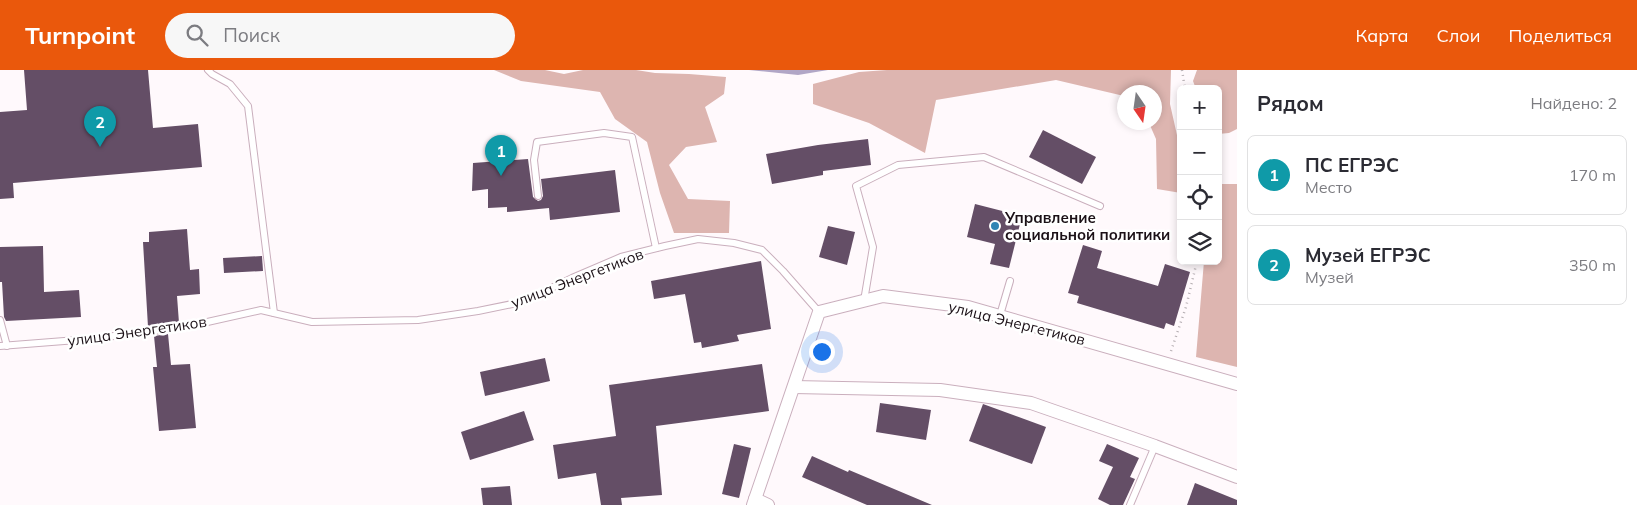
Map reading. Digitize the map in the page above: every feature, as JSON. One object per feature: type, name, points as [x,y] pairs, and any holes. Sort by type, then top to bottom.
[{"type":"street","name":"улица Энергетиков","points":[[820,312],[884,296],[968,307],[1237,384]]},
{"type":"street","points":[[768,505],[754,502],[820,312]]},
{"type":"street","points":[[794,387],[940,390],[1030,403],[1155,446],[1237,477]]},
{"type":"lane","points":[[208,70],[230,84],[248,106],[274,313]]},
{"type":"lane","points":[[538,196],[534,160],[537,142],[604,133],[632,137],[656,248]]},
{"type":"lane","points":[[864,301],[872,247],[856,186],[898,165],[984,157],[1100,206]]},
{"type":"lane","name":"улица Энергетиков","points":[[4,346],[90,339],[185,327],[261,310],[312,322],[418,320],[478,311],[522,302],[621,257],[698,240],[734,244],[762,250],[783,270],[820,312]]},
{"type":"lane","points":[[1000,315],[1010,281]]},
{"type":"lane","points":[[0,320],[4,346]]},
{"type":"lane","points":[[1130,505],[1155,446]]},
{"type":"path","points":[[1182,70],[1184,85]]},
{"type":"path","points":[[1166,364],[1186,307],[1196,265]]},
{"type":"shaded area","points":[[494,70],[545,70],[564,74],[583,70],[636,70],[655,73],[726,77],[724,94],[705,107],[717,142],[686,147],[669,165],[688,199],[730,201],[729,233],[674,233],[660,193],[647,142],[615,119],[600,92],[521,81]]},
{"type":"shaded area","points":[[749,70],[828,70],[798,75]]},
{"type":"shaded area","points":[[887,70],[1171,70],[1170,104],[1177,135],[1177,192],[1157,189],[1156,139],[1152,130],[1162,130],[1162,85],[1117,85],[1117,94],[1056,80],[936,100],[925,153],[869,123],[813,104],[813,84],[859,72]]},
{"type":"shaded area","points":[[1197,70],[1237,70],[1237,129],[1222,134],[1222,85],[1194,85],[1193,81]]},
{"type":"shaded area","points":[[1222,184],[1237,184],[1237,367],[1196,357],[1204,265],[1222,265]]},
{"type":"building","points":[[24,70],[148,70],[153,128],[198,124],[202,167],[13,183],[14,198],[0,199],[0,112],[27,110]]},
{"type":"building","points":[[1043,130],[1096,157],[1082,184],[1029,157]]},
{"type":"building","points":[[868,139],[871,165],[823,171],[823,175],[772,184],[766,154]]},
{"type":"building","points":[[528,159],[533,197],[538,201],[543,196],[541,179],[615,170],[620,212],[550,220],[549,208],[507,212],[507,207],[488,208],[488,189],[472,191],[473,163]]},
{"type":"building","name":"Управление социальной политики","points":[[975,204],[1022,216],[1009,268],[990,264],[995,244],[967,237]]},
{"type":"building","points":[[828,226],[855,232],[847,265],[819,257]]},
{"type":"building","points":[[187,229],[190,270],[199,269],[200,294],[177,296],[179,323],[148,327],[143,242],[149,242],[149,232]]},
{"type":"building","points":[[1083,245],[1102,251],[1097,268],[1158,286],[1165,264],[1190,272],[1174,326],[1166,323],[1164,329],[1077,303],[1079,296],[1068,293]]},
{"type":"building","points":[[43,246],[44,292],[79,290],[81,317],[6,321],[4,317],[2,282],[0,282],[0,247]]},
{"type":"building","points":[[262,256],[263,271],[224,273],[223,258]]},
{"type":"building","points":[[761,261],[771,329],[737,335],[739,341],[702,348],[701,342],[694,343],[685,294],[654,299],[651,281]]},
{"type":"building","points":[[168,334],[171,365],[190,364],[196,428],[159,431],[153,367],[157,367],[154,336]]},
{"type":"building","points":[[545,358],[550,381],[485,396],[480,372]]},
{"type":"building","points":[[762,364],[769,411],[656,426],[662,495],[621,498],[622,505],[601,505],[596,473],[558,479],[553,445],[616,436],[609,385]]},
{"type":"building","points":[[880,403],[931,410],[926,440],[876,432]]},
{"type":"building","points":[[983,404],[1046,427],[1032,464],[969,441]]},
{"type":"building","points":[[524,411],[534,440],[470,460],[461,432]]},
{"type":"building","points":[[734,444],[751,448],[739,498],[722,494]]},
{"type":"building","points":[[1107,444],[1139,458],[1130,477],[1135,479],[1123,505],[1110,505],[1098,499],[1113,467],[1099,461]]},
{"type":"building","points":[[812,456],[932,505],[867,505],[802,477]]},
{"type":"building","points":[[1195,483],[1237,500],[1237,505],[1187,505]]},
{"type":"building","points":[[510,486],[512,505],[483,505],[481,488]]},
{"type":"place","name":"Музей ЕГРЭС","points":[[100,147]]},
{"type":"place","name":"ПС ЕГРЭС","points":[[501,176]]},
{"type":"place","name":"Управление социальной политики","points":[[995,226]]}]
